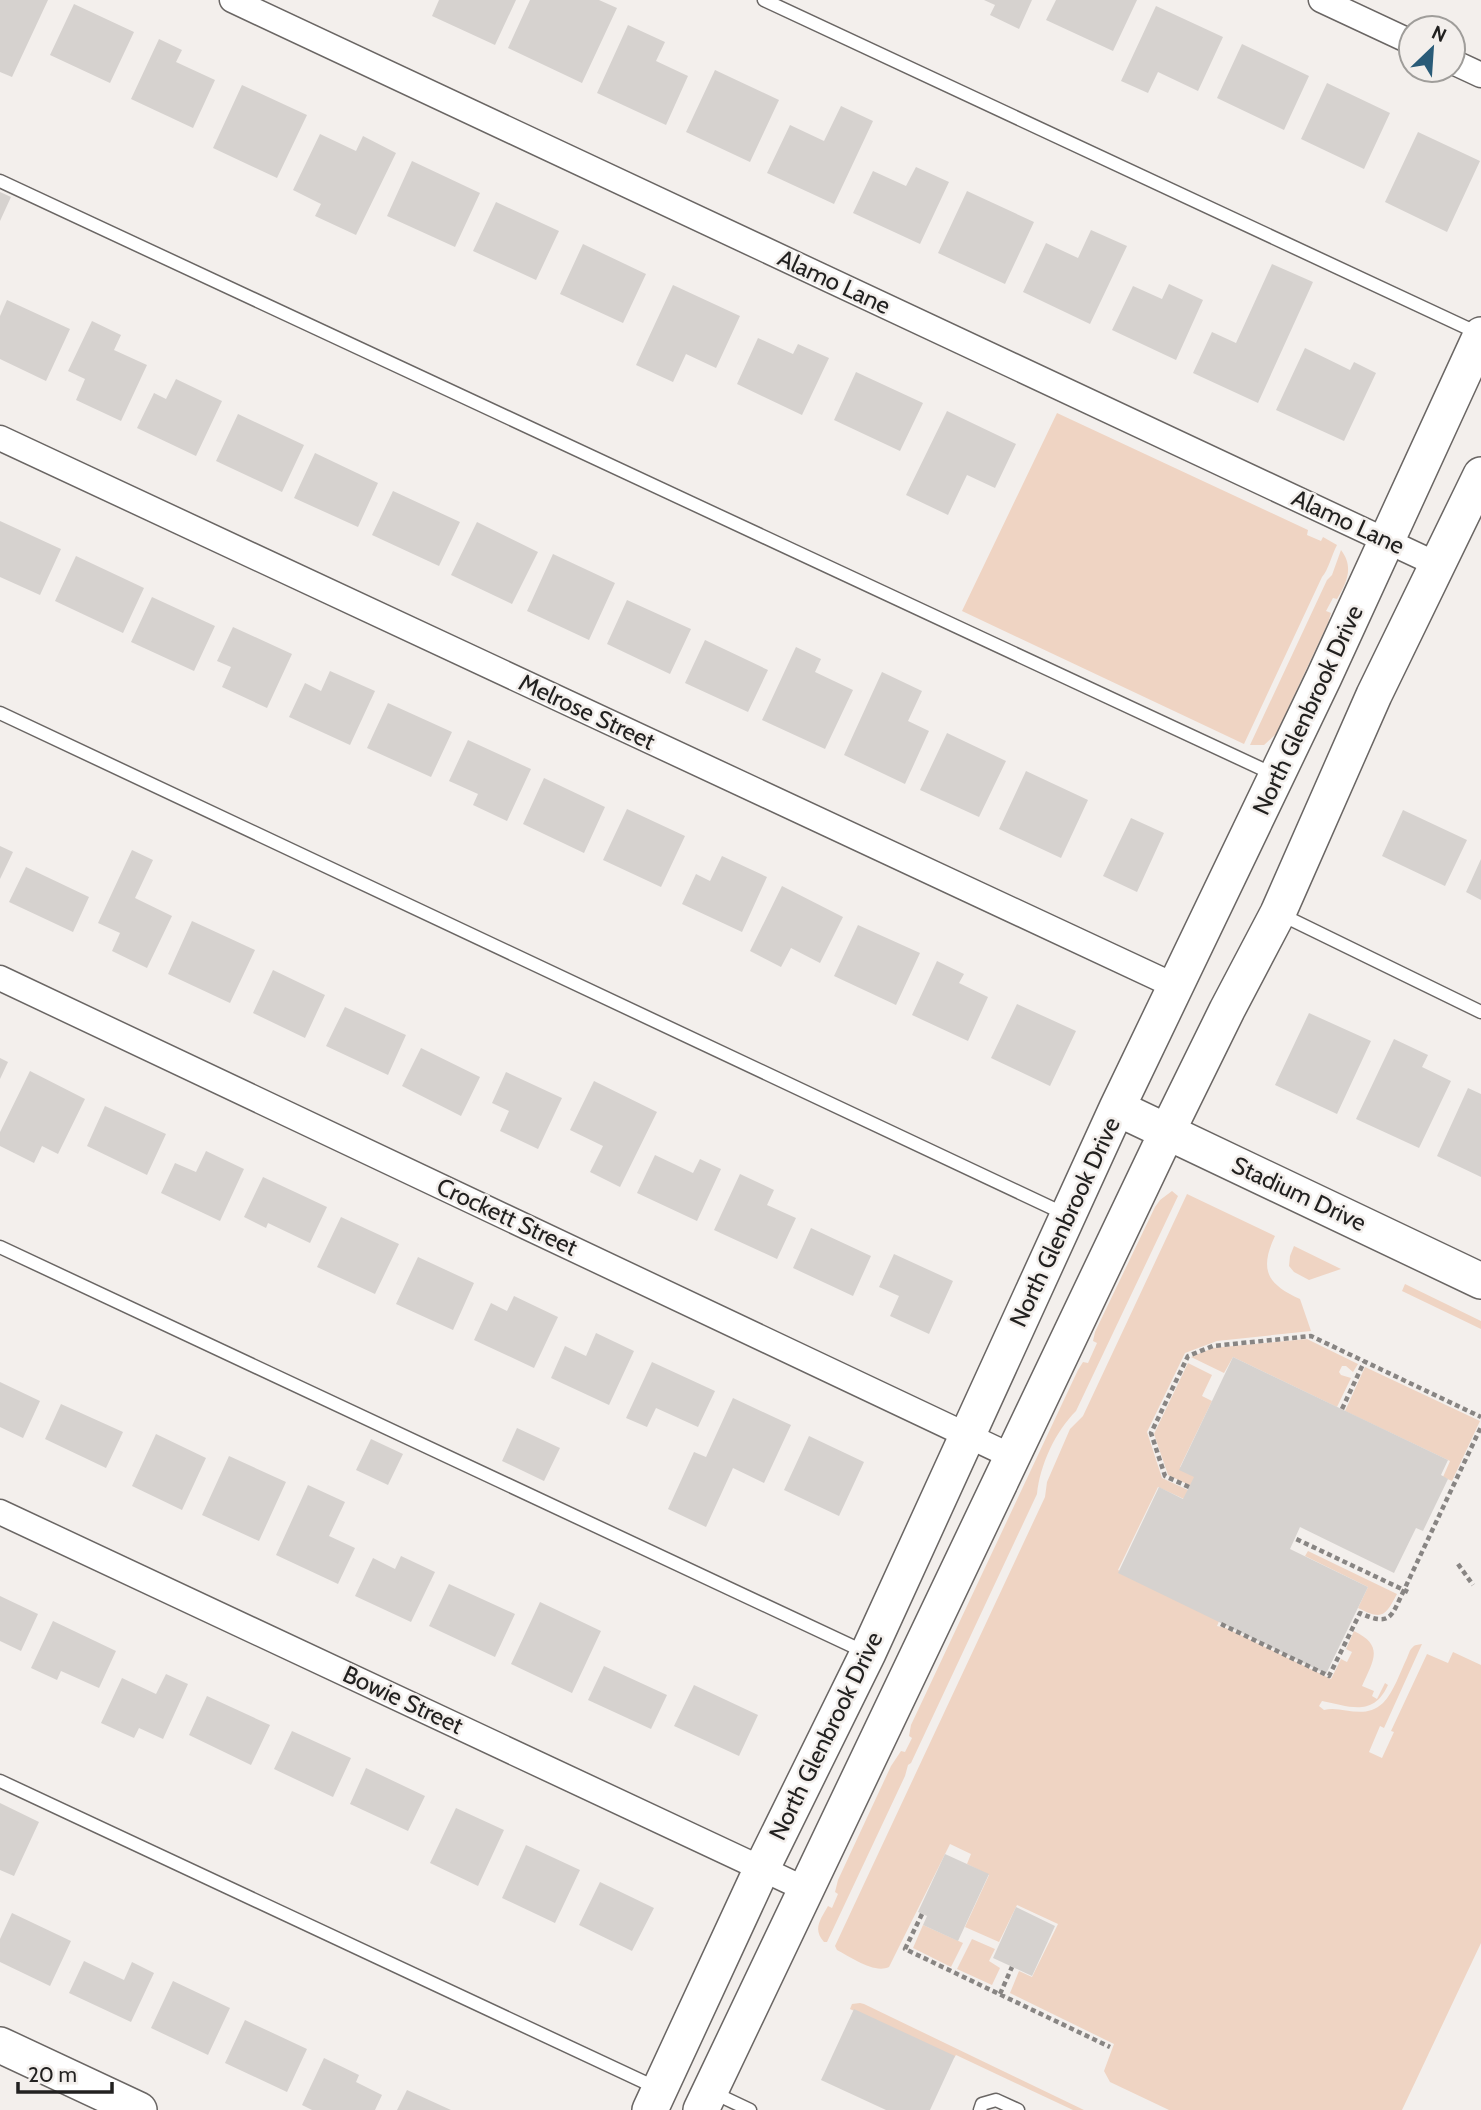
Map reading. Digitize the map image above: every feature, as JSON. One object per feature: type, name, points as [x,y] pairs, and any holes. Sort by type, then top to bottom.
[{"type":"main road","name":"North Glenbrook Drive","points":[[655,2100],[762,1868],[868,1653],[1117,1108],[1388,540],[1481,334]]},
{"type":"main road","name":"North Glenbrook Drive","points":[[706,2101],[1167,1132],[1278,913],[1374,695],[1481,475]]},
{"type":"main road","name":"Stadium Drive","points":[[1117,1108],[1481,1280]]},
{"type":"main road","points":[[0,2045],[139,2110]]},
{"type":"street","name":"Alamo Lane","points":[[232,0],[1436,564]]},
{"type":"street","points":[[1321,0],[1397,35]]},
{"type":"street","name":"Melrose Street","points":[[0,438],[1175,986]]},
{"type":"street","name":"Crockett Street","points":[[0,978],[1013,1457]]},
{"type":"street","name":"Bowie Street","points":[[0,1512],[805,1889]]},
{"type":"lane","points":[[764,0],[1481,334]]},
{"type":"lane","points":[[0,181],[1277,776]]},
{"type":"lane","points":[[0,713],[1068,1215]]},
{"type":"lane","points":[[1278,913],[1481,1012]]},
{"type":"lane","points":[[0,1247],[868,1653]]},
{"type":"lane","points":[[0,1781],[655,2100]]},
{"type":"lane","points":[[980,2110],[982,2104],[996,2100],[1018,2110]]},
{"type":"lane","points":[[706,2101],[750,2110]]},
{"type":"path","points":[[1189,1487],[1165,1476],[1151,1433],[1188,1356],[1213,1346],[1311,1336],[1481,1417]]},
{"type":"path","points":[[1342,1409],[1364,1362]]},
{"type":"path","points":[[1221,1624],[1329,1676],[1360,1613],[1382,1620],[1393,1612],[1406,1591],[1481,1427]]},
{"type":"path","points":[[1294,1538],[1406,1591]]},
{"type":"path","points":[[1458,1564],[1473,1585]]},
{"type":"path","points":[[922,1914],[905,1949],[1110,2047]]},
{"type":"path","points":[[1000,1994],[1012,1967]]},
{"type":"shaded area","points":[[1057,413],[1308,530],[1307,535],[1321,541],[1323,537],[1337,545],[1244,744],[962,611]]},
{"type":"shaded area","points":[[1341,550],[1347,562],[1348,574],[1337,599],[1333,598],[1326,611],[1331,613],[1328,623],[1276,734],[1264,745],[1250,745],[1327,580],[1332,575]]},
{"type":"shaded area","points":[[1172,1191],[1178,1196],[1076,1411],[1061,1429],[1050,1450],[1041,1472],[1037,1494],[827,1942],[824,1942],[818,1928],[828,1906],[832,1908],[838,1894],[835,1892],[838,1880],[891,1766],[901,1751],[905,1752],[912,1738],[909,1736],[911,1725],[1078,1370],[1083,1362],[1088,1363],[1097,1343],[1093,1341],[1095,1332],[1155,1207]]},
{"type":"shaded area","points":[[1187,1194],[1275,1236],[1268,1258],[1269,1275],[1280,1288],[1300,1299],[1311,1331],[1217,1341],[1185,1353],[1147,1432],[1162,1478],[1188,1490],[1184,1499],[1158,1487],[1118,1570],[1220,1619],[1217,1626],[1331,1679],[1341,1659],[1347,1662],[1352,1652],[1346,1649],[1354,1631],[1364,1637],[1370,1642],[1374,1655],[1362,1686],[1374,1691],[1372,1696],[1377,1699],[1385,1683],[1388,1685],[1382,1695],[1375,1702],[1368,1706],[1351,1707],[1322,1701],[1319,1706],[1324,1710],[1361,1712],[1376,1708],[1390,1693],[1411,1649],[1422,1644],[1384,1728],[1380,1726],[1369,1752],[1382,1758],[1394,1732],[1391,1731],[1427,1654],[1448,1663],[1453,1652],[1481,1665],[1481,1943],[1402,2110],[1169,2110],[1110,2082],[1104,2071],[1114,2044],[1010,1993],[1019,1971],[1032,1977],[1058,1924],[1017,1905],[999,1942],[965,1927],[989,1875],[967,1864],[971,1854],[950,1844],[889,1967],[870,1967],[837,1950],[835,1946],[1045,1497],[1047,1482],[1070,1429],[1083,1416]]},
{"type":"shaded area","points":[[1294,1246],[1341,1269],[1309,1280],[1289,1266]]},
{"type":"shaded area","points":[[1405,1284],[1481,1321],[1481,1329],[1402,1291]]},
{"type":"shaded area","points":[[1307,1339],[1358,1364],[1353,1372],[1342,1366],[1339,1372],[1351,1378],[1337,1407],[1233,1357],[1224,1373],[1191,1357],[1213,1348]]},
{"type":"shaded area","points":[[1188,1363],[1212,1375],[1202,1396],[1212,1401],[1180,1467],[1195,1476],[1191,1486],[1168,1475],[1154,1434]]},
{"type":"shaded area","points":[[1365,1367],[1480,1421],[1452,1481],[1443,1477],[1450,1461],[1345,1411]]},
{"type":"shaded area","points":[[1308,1551],[1397,1594],[1389,1608],[1378,1615],[1358,1608],[1368,1587],[1305,1556]]},
{"type":"shaded area","points":[[923,1925],[963,1943],[951,1967],[913,1948]]},
{"type":"shaded area","points":[[972,1939],[995,1949],[989,1961],[1000,1968],[992,1985],[957,1969]]},
{"type":"shaded area","points":[[860,2003],[1084,2110],[1073,2110],[850,2009],[852,2004]]},
{"type":"building","points":[[0,0],[48,0],[12,77],[0,72]]},
{"type":"building","points":[[439,0],[516,0],[495,45],[432,16]]},
{"type":"building","points":[[530,0],[599,0],[617,8],[582,83],[508,48]]},
{"type":"building","points":[[984,0],[1032,0],[1019,29],[990,15],[995,5]]},
{"type":"building","points":[[1056,0],[1137,0],[1113,51],[1046,20]]},
{"type":"building","points":[[74,4],[134,32],[110,83],[50,55]]},
{"type":"building","points":[[1156,6],[1223,37],[1198,91],[1158,72],[1148,93],[1121,81]]},
{"type":"building","points":[[628,25],[665,42],[656,61],[688,76],[666,125],[597,93]]},
{"type":"building","points":[[159,39],[182,50],[176,62],[215,80],[193,128],[131,99]]},
{"type":"building","points":[[1242,44],[1309,76],[1284,130],[1217,98]]},
{"type":"building","points":[[715,70],[779,100],[750,162],[686,132]]},
{"type":"building","points":[[1327,83],[1390,113],[1364,169],[1301,139]]},
{"type":"building","points":[[242,85],[307,115],[277,178],[213,148]]},
{"type":"building","points":[[841,106],[873,121],[834,204],[767,173],[790,125],[824,141]]},
{"type":"building","points":[[1418,132],[1480,161],[1447,232],[1385,202]]},
{"type":"building","points":[[320,134],[356,151],[363,136],[396,153],[356,235],[315,216],[321,204],[293,190]]},
{"type":"building","points":[[412,161],[480,193],[455,247],[387,216]]},
{"type":"building","points":[[916,167],[949,182],[920,244],[853,213],[873,171],[906,186]]},
{"type":"building","points":[[967,191],[1034,222],[1005,284],[938,253]]},
{"type":"building","points":[[0,192],[11,197],[0,221]]},
{"type":"building","points":[[496,202],[559,231],[536,280],[473,251]]},
{"type":"building","points":[[1091,230],[1127,246],[1090,324],[1023,292],[1046,243],[1078,258]]},
{"type":"building","points":[[583,244],[646,274],[623,323],[560,294]]},
{"type":"building","points":[[1272,264],[1313,282],[1258,403],[1193,373],[1212,332],[1236,343]]},
{"type":"building","points":[[1169,284],[1203,300],[1176,360],[1112,330],[1133,286],[1162,299]]},
{"type":"building","points":[[673,285],[740,316],[716,368],[686,354],[673,382],[636,365]]},
{"type":"building","points":[[7,300],[70,329],[46,381],[0,359],[0,316]]},
{"type":"building","points":[[92,321],[121,335],[114,350],[147,365],[121,421],[76,400],[85,379],[68,371]]},
{"type":"building","points":[[758,338],[793,354],[798,344],[829,358],[802,415],[737,384]]},
{"type":"building","points":[[1305,348],[1350,370],[1354,362],[1376,373],[1344,441],[1276,410]]},
{"type":"building","points":[[856,372],[923,403],[900,451],[834,420]]},
{"type":"building","points":[[176,379],[222,401],[196,456],[137,428],[154,393],[166,399]]},
{"type":"building","points":[[947,411],[1016,444],[995,488],[967,475],[948,515],[906,495]]},
{"type":"building","points":[[238,414],[304,445],[282,492],[216,461]]},
{"type":"building","points":[[315,453],[378,483],[358,527],[294,498]]},
{"type":"building","points":[[393,491],[460,522],[439,566],[372,535]]},
{"type":"building","points":[[0,521],[61,549],[40,595],[0,577]]},
{"type":"building","points":[[477,522],[538,552],[512,604],[451,575]]},
{"type":"building","points":[[553,554],[615,583],[589,640],[527,611]]},
{"type":"building","points":[[76,556],[144,588],[123,633],[55,601]]},
{"type":"building","points":[[152,597],[215,626],[194,671],[131,642]]},
{"type":"building","points":[[627,600],[691,629],[670,674],[607,644]]},
{"type":"building","points":[[233,627],[292,654],[267,708],[222,687],[231,667],[217,661]]},
{"type":"building","points":[[705,640],[768,670],[748,712],[685,683]]},
{"type":"building","points":[[796,647],[821,659],[815,672],[853,690],[825,749],[762,720]]},
{"type":"building","points":[[330,671],[375,691],[350,745],[289,717],[305,683],[321,691]]},
{"type":"building","points":[[882,672],[922,691],[908,721],[929,731],[905,784],[844,755]]},
{"type":"building","points":[[388,703],[452,732],[431,777],[367,748]]},
{"type":"building","points":[[947,733],[1006,761],[979,817],[920,790]]},
{"type":"building","points":[[468,740],[531,769],[507,821],[473,805],[478,794],[449,781]]},
{"type":"building","points":[[1026,771],[1088,800],[1061,858],[999,829]]},
{"type":"building","points":[[544,778],[605,807],[584,853],[523,824]]},
{"type":"building","points":[[627,809],[685,836],[661,887],[603,860]]},
{"type":"building","points":[[1403,810],[1467,840],[1445,886],[1382,856]]},
{"type":"building","points":[[1131,818],[1164,833],[1137,892],[1103,876]]},
{"type":"building","points":[[0,846],[13,852],[0,879]]},
{"type":"building","points":[[132,850],[153,860],[135,898],[172,916],[147,968],[112,951],[120,933],[98,923]]},
{"type":"building","points":[[722,856],[767,877],[742,932],[682,904],[696,874],[710,881]]},
{"type":"building","points":[[1481,859],[1481,900],[1466,892]]},
{"type":"building","points":[[26,867],[89,897],[73,932],[9,902]]},
{"type":"building","points":[[782,886],[843,917],[820,963],[791,948],[781,967],[750,951]]},
{"type":"building","points":[[192,921],[255,950],[230,1003],[168,974]]},
{"type":"building","points":[[858,925],[920,953],[896,1005],[834,976]]},
{"type":"building","points":[[937,961],[964,974],[959,983],[988,997],[968,1041],[912,1015]]},
{"type":"building","points":[[273,970],[325,995],[305,1038],[253,1013]]},
{"type":"building","points":[[1017,1004],[1076,1031],[1050,1086],[991,1058]]},
{"type":"building","points":[[345,1007],[406,1035],[388,1075],[326,1046]]},
{"type":"building","points":[[1309,1013],[1371,1041],[1337,1114],[1275,1085]]},
{"type":"building","points":[[1394,1039],[1428,1055],[1422,1067],[1451,1081],[1419,1148],[1356,1119]]},
{"type":"building","points":[[421,1048],[480,1077],[461,1116],[402,1086]]},
{"type":"building","points":[[0,1058],[8,1062],[0,1079]]},
{"type":"building","points":[[30,1071],[85,1099],[58,1154],[42,1146],[34,1163],[0,1146],[0,1132]]},
{"type":"building","points":[[506,1072],[562,1098],[538,1149],[500,1131],[509,1111],[492,1103]]},
{"type":"building","points":[[594,1081],[657,1112],[620,1187],[590,1172],[603,1146],[570,1130]]},
{"type":"building","points":[[1468,1088],[1481,1094],[1481,1177],[1437,1156]]},
{"type":"building","points":[[105,1106],[166,1134],[147,1175],[87,1146]]},
{"type":"building","points":[[206,1151],[244,1169],[220,1221],[161,1193],[175,1163],[196,1172]]},
{"type":"building","points":[[655,1155],[693,1173],[700,1159],[721,1169],[697,1221],[637,1193]]},
{"type":"building","points":[[740,1174],[774,1190],[767,1205],[796,1218],[777,1259],[714,1230]]},
{"type":"building","points":[[263,1177],[327,1207],[310,1243],[268,1223],[266,1228],[244,1217]]},
{"type":"building","points":[[341,1217],[399,1244],[375,1294],[317,1267]]},
{"type":"building","points":[[811,1228],[871,1256],[853,1296],[793,1268]]},
{"type":"building","points":[[894,1254],[953,1281],[929,1334],[890,1316],[899,1296],[879,1287]]},
{"type":"building","points":[[418,1257],[474,1283],[453,1330],[396,1304]]},
{"type":"building","points":[[514,1296],[558,1317],[534,1368],[474,1340],[491,1303],[507,1311]]},
{"type":"building","points":[[596,1333],[634,1351],[609,1405],[551,1378],[565,1346],[586,1356]]},
{"type":"building","points":[[1233,1357],[1448,1460],[1441,1475],[1448,1479],[1423,1531],[1416,1528],[1394,1573],[1300,1527],[1290,1549],[1368,1587],[1326,1674],[1118,1573],[1159,1487],[1183,1499],[1194,1477],[1179,1470]]},
{"type":"building","points":[[652,1362],[715,1391],[698,1427],[656,1408],[647,1427],[626,1418]]},
{"type":"building","points":[[0,1382],[40,1401],[23,1438],[0,1427]]},
{"type":"building","points":[[733,1398],[791,1425],[764,1483],[733,1468],[706,1527],[668,1509],[694,1452],[706,1457]]},
{"type":"building","points":[[61,1404],[123,1432],[106,1468],[45,1439]]},
{"type":"building","points":[[517,1428],[560,1448],[544,1481],[502,1461]]},
{"type":"building","points":[[156,1434],[206,1458],[182,1510],[132,1486]]},
{"type":"building","points":[[809,1436],[864,1462],[839,1516],[784,1490]]},
{"type":"building","points":[[371,1439],[403,1454],[388,1485],[356,1470]]},
{"type":"building","points":[[229,1456],[286,1482],[259,1541],[202,1515]]},
{"type":"building","points":[[308,1485],[345,1502],[329,1536],[355,1548],[338,1584],[276,1555]]},
{"type":"building","points":[[401,1556],[435,1572],[411,1622],[355,1596],[373,1558],[395,1569]]},
{"type":"building","points":[[449,1584],[515,1614],[495,1657],[429,1626]]},
{"type":"building","points":[[0,1596],[38,1614],[21,1651],[0,1641]]},
{"type":"building","points":[[540,1602],[601,1631],[572,1693],[511,1664]]},
{"type":"building","points":[[53,1621],[116,1651],[99,1688],[61,1671],[57,1680],[31,1668]]},
{"type":"building","points":[[604,1666],[667,1695],[651,1729],[588,1700]]},
{"type":"building","points":[[166,1674],[188,1684],[163,1739],[139,1728],[134,1738],[101,1723],[122,1678],[156,1694]]},
{"type":"building","points":[[694,1685],[758,1715],[739,1756],[674,1726]]},
{"type":"building","points":[[207,1696],[270,1725],[251,1765],[189,1735]]},
{"type":"building","points":[[292,1731],[351,1758],[333,1797],[274,1769]]},
{"type":"building","points":[[366,1768],[425,1796],[408,1831],[350,1804]]},
{"type":"building","points":[[0,1803],[39,1822],[14,1876],[0,1870]]},
{"type":"building","points":[[456,1808],[504,1830],[478,1886],[430,1863]]},
{"type":"building","points":[[526,1845],[580,1870],[555,1923],[502,1898]]},
{"type":"building","points":[[945,1854],[989,1874],[958,1941],[923,1925],[927,1916],[918,1912]]},
{"type":"building","points":[[600,1882],[654,1908],[632,1951],[579,1925]]},
{"type":"building","points":[[1016,1907],[1055,1926],[1032,1976],[993,1958]]},
{"type":"building","points":[[12,1913],[71,1941],[50,1986],[0,1962],[0,1939]]},
{"type":"building","points":[[84,1961],[124,1980],[132,1962],[154,1973],[131,2022],[69,1993]]},
{"type":"building","points":[[173,1981],[230,2008],[208,2055],[151,2028]]},
{"type":"building","points":[[854,2009],[955,2056],[930,2110],[886,2110],[821,2080]]},
{"type":"building","points":[[245,2020],[307,2049],[287,2092],[225,2063]]},
{"type":"building","points":[[324,2058],[359,2075],[356,2082],[382,2095],[375,2110],[312,2110],[302,2105]]},
{"type":"building","points":[[407,2090],[451,2110],[397,2110]]}]
